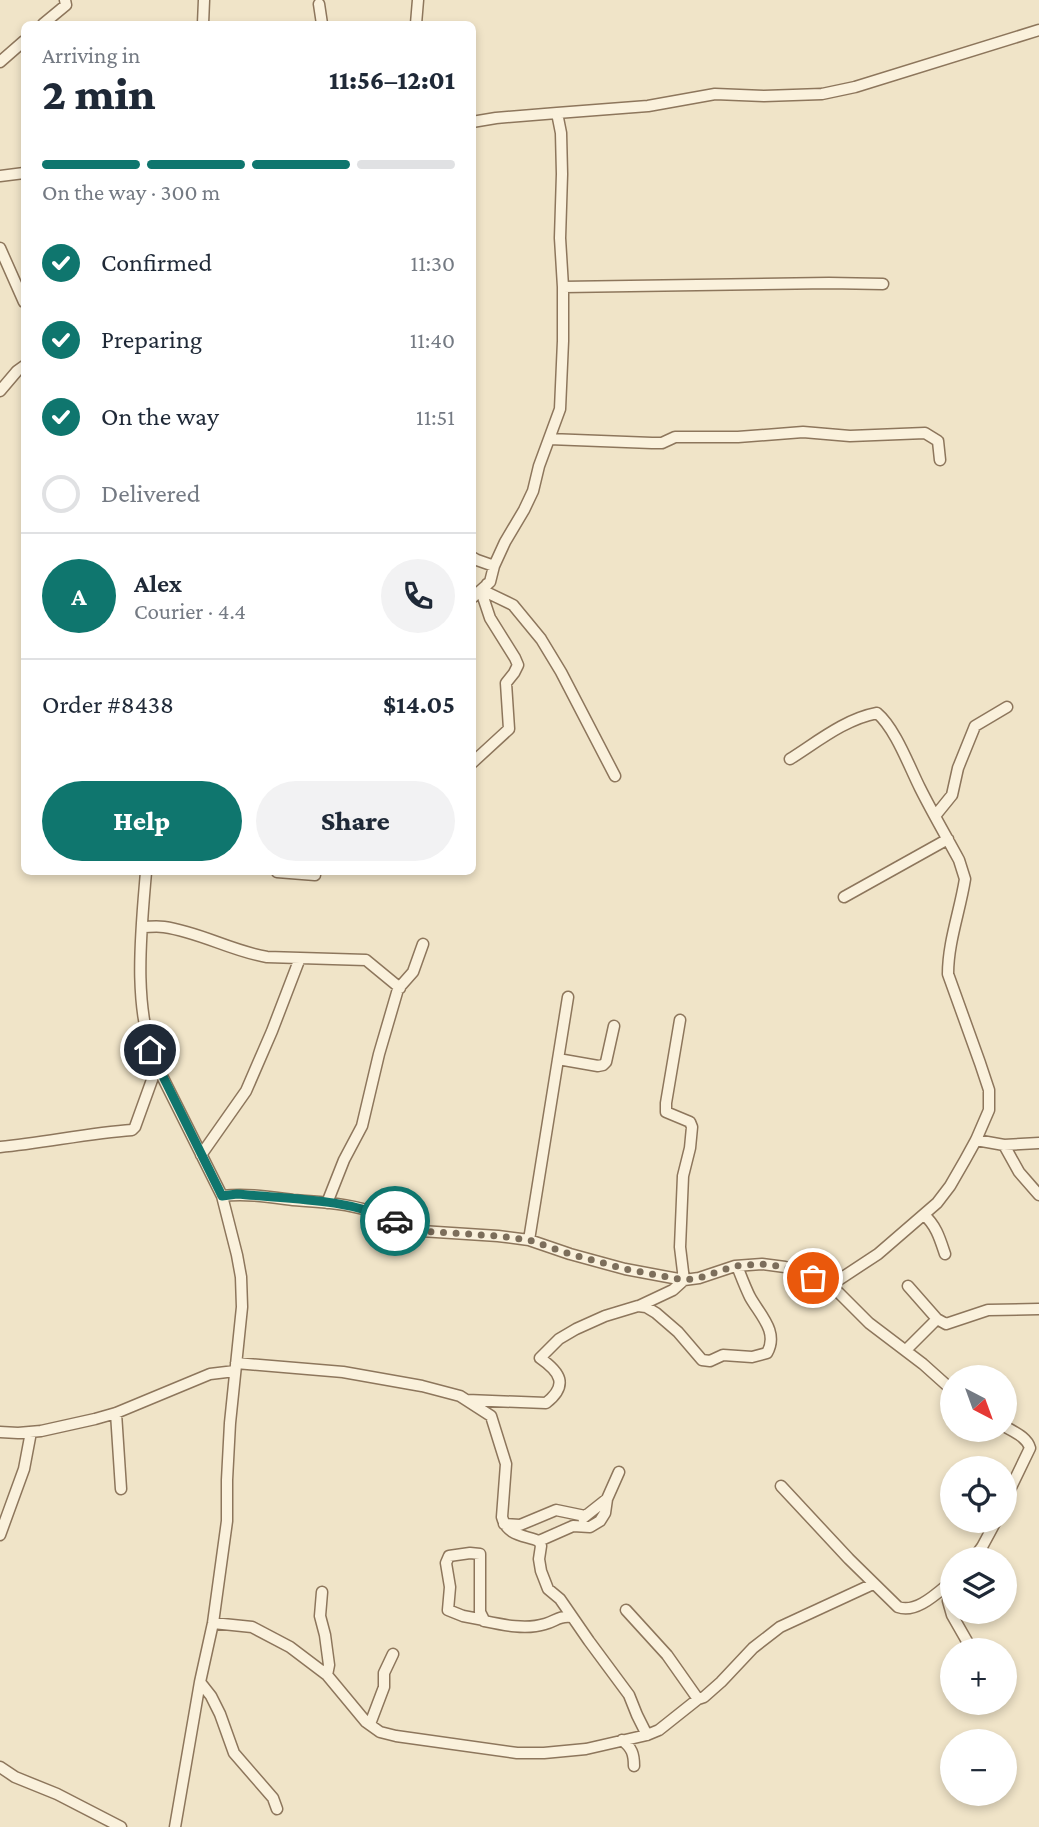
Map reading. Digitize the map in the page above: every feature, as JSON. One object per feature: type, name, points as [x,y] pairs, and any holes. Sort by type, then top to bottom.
[{"type":"street","points":[[47,21],[66,5],[65,0]]},
{"type":"street","points":[[203,21],[205,0]]},
{"type":"street","points":[[416,21],[418,0]]},
{"type":"street","points":[[319,4],[322,21]]},
{"type":"street","points":[[476,121],[648,106],[715,94],[822,94],[855,87],[1039,30]]},
{"type":"street","points":[[0,62],[21,44]]},
{"type":"street","points":[[476,759],[509,729],[506,683],[517,665],[515,657],[490,618],[482,594],[492,578],[494,566],[505,542],[533,491],[539,466],[560,409],[562,395],[562,162],[557,113]]},
{"type":"street","points":[[0,176],[21,173]]},
{"type":"street","points":[[0,248],[21,295]]},
{"type":"street","points":[[563,287],[883,284]]},
{"type":"street","points":[[0,391],[21,368]]},
{"type":"street","points":[[549,439],[662,443],[675,437],[738,437],[803,432],[850,436],[925,433],[938,441],[940,460]]},
{"type":"street","points":[[476,560],[494,566]]},
{"type":"street","points":[[476,595],[486,587]]},
{"type":"street","points":[[486,587],[513,605],[541,639],[615,776]]},
{"type":"street","points":[[935,816],[952,795],[958,768],[975,726],[1007,707]]},
{"type":"street","points":[[790,759],[862,716],[877,713],[882,717],[959,860],[965,879],[952,938],[948,974],[989,1090],[989,1110],[976,1140],[950,1186],[937,1203],[878,1254],[840,1279],[827,1283]]},
{"type":"street","points":[[844,897],[948,839]]},
{"type":"street","points":[[146,875],[141,973],[144,1017],[150,1050],[222,1196],[241,1277],[242,1307],[235,1367],[227,1521],[213,1623],[175,1827]]},
{"type":"street","points":[[142,927],[163,927],[186,932],[251,955],[366,960],[400,988]]},
{"type":"street","points":[[327,1203],[344,1160],[362,1126],[379,1054],[400,988],[413,972],[423,944]]},
{"type":"street","points":[[201,1155],[246,1091],[300,958]]},
{"type":"street","points":[[529,1240],[568,997]]},
{"type":"street","points":[[680,1020],[666,1112],[690,1122],[692,1127],[683,1176],[680,1247],[684,1280]]},
{"type":"street","points":[[558,1059],[603,1065],[614,1026]]},
{"type":"street","points":[[0,1147],[132,1130],[158,1066]]},
{"type":"street","points":[[976,1140],[1004,1146],[1039,1143]]},
{"type":"street","points":[[1004,1146],[1019,1172],[1039,1195]]},
{"type":"street","points":[[222,1196],[237,1194],[367,1210],[421,1231],[529,1240],[625,1269],[684,1280],[737,1266],[762,1264],[785,1267],[827,1283],[869,1323],[940,1380]]},
{"type":"street","points":[[924,1215],[938,1234],[944,1254]]},
{"type":"street","points":[[638,1306],[656,1312],[702,1360],[710,1361],[723,1355],[752,1357],[767,1353],[772,1338],[769,1328],[746,1290],[737,1266]]},
{"type":"street","points":[[838,1292],[840,1279]]},
{"type":"street","points":[[466,1399],[546,1403],[559,1389],[560,1381],[553,1367],[541,1358],[548,1348],[590,1322],[638,1306],[673,1290],[684,1280]]},
{"type":"street","points":[[908,1286],[937,1319],[946,1324],[988,1310],[1039,1309]]},
{"type":"street","points":[[906,1350],[937,1319]]},
{"type":"street","points":[[0,1432],[31,1432],[116,1413],[210,1374],[235,1367],[308,1368],[422,1385],[460,1396],[491,1416]]},
{"type":"street","points":[[493,1401],[491,1416],[506,1464],[502,1517],[504,1524],[517,1536],[539,1541],[573,1526],[607,1499]]},
{"type":"street","points":[[116,1413],[121,1489]]},
{"type":"street","points":[[0,1535],[24,1469],[31,1432]]},
{"type":"street","points":[[1017,1434],[1034,1442],[1017,1475]]},
{"type":"street","points":[[573,1526],[590,1527],[600,1521],[606,1513],[607,1499],[619,1472]]},
{"type":"street","points":[[781,1486],[898,1607],[908,1609],[940,1591]]},
{"type":"street","points":[[504,1524],[520,1525],[556,1510],[585,1516]]},
{"type":"street","points":[[539,1541],[541,1571],[548,1589],[560,1599],[629,1695],[647,1735]]},
{"type":"street","points":[[484,1620],[480,1612],[480,1554],[449,1556],[446,1563],[450,1587],[448,1610],[497,1624],[529,1627],[546,1624],[561,1616],[571,1617]]},
{"type":"street","points":[[213,1623],[252,1627],[290,1647],[327,1675],[352,1706],[380,1731],[396,1736],[517,1753],[586,1749],[659,1731],[704,1697],[753,1648],[780,1628],[873,1584]]},
{"type":"street","points":[[322,1592],[320,1616],[329,1665],[327,1675]]},
{"type":"street","points":[[626,1610],[667,1656],[698,1699]]},
{"type":"street","points":[[370,1724],[384,1687],[384,1673],[393,1654]]},
{"type":"street","points":[[200,1682],[220,1714],[234,1754],[273,1798],[277,1809]]},
{"type":"street","points":[[622,1740],[634,1754],[634,1766]]},
{"type":"street","points":[[0,1767],[15,1777],[57,1794],[121,1827]]},
{"type":"way so far","points":[[395,1221],[421,1231],[529,1240],[625,1269],[684,1280],[735,1266],[762,1264],[785,1267],[813,1278]]},
{"type":"route","points":[[150,1050],[222,1196],[237,1194],[341,1205],[367,1210],[395,1221]]}]
